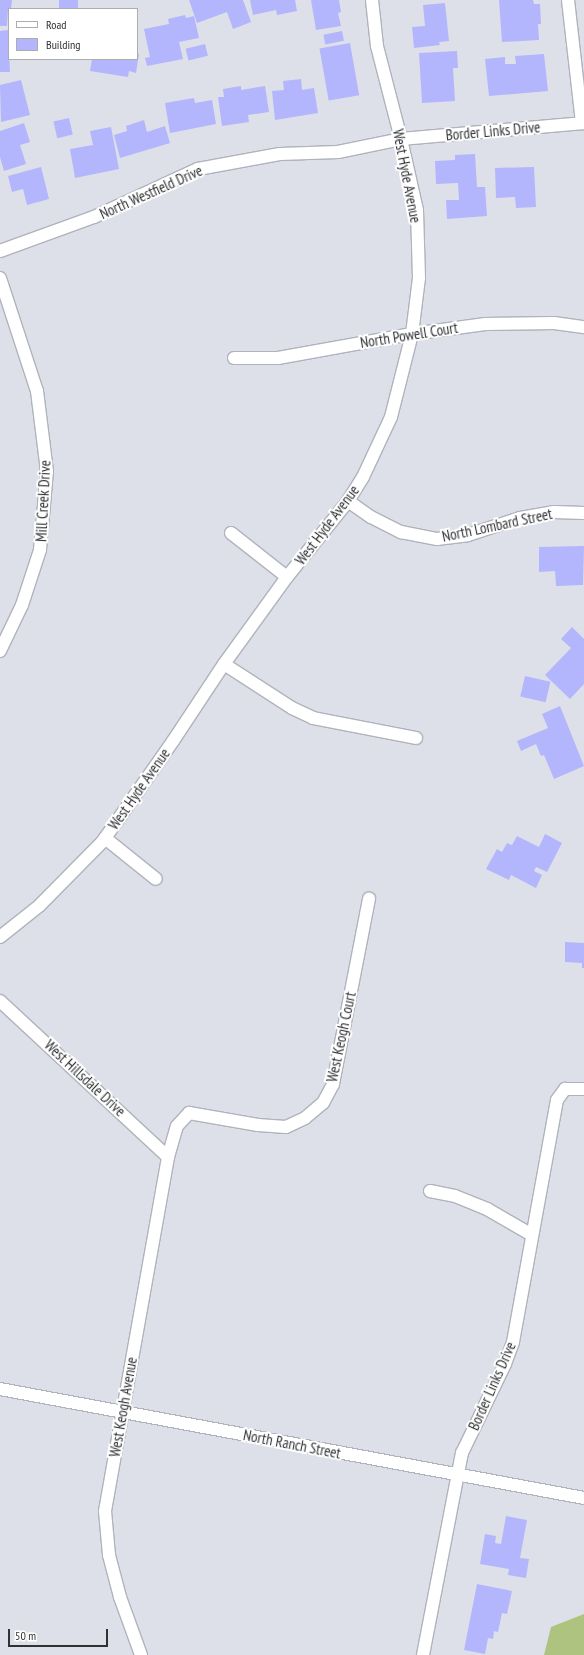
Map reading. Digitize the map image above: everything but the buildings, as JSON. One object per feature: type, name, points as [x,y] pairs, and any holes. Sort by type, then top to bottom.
[{"type":"street","name":"West Hyde Avenue","points":[[0,936],[40,906],[105,838],[173,742],[224,664],[287,577],[348,501],[363,477],[391,417],[412,334],[419,278],[417,210],[401,139],[377,46],[372,0]]},
{"type":"street","points":[[568,0],[583,123]]},
{"type":"street","name":"Border Links Drive","points":[[401,139],[583,123]]},
{"type":"street","name":"North Westfield Drive","points":[[0,251],[94,217],[198,169],[280,154],[338,152],[401,139]]},
{"type":"street","name":"Mill Creek Drive","points":[[0,278],[37,391],[47,471],[40,550],[22,605],[0,652]]},
{"type":"street","name":"North Powell Court","points":[[234,358],[278,358],[412,334],[485,324],[554,323],[584,327]]},
{"type":"street","name":"North Lombard Street","points":[[348,501],[371,517],[401,532],[437,539],[468,535],[520,518],[554,512],[584,513]]},
{"type":"street","points":[[231,533],[287,577]]},
{"type":"street","points":[[224,664],[292,708],[313,718],[416,738]]},
{"type":"street","points":[[105,838],[156,879]]},
{"type":"street","name":"West Keogh Court","points":[[168,1157],[177,1126],[189,1113],[258,1125],[286,1127],[305,1118],[323,1103],[333,1084],[369,898]]},
{"type":"street","name":"West Hillsdale Drive","points":[[0,1001],[168,1157]]},
{"type":"street","name":"Border Links Drive","points":[[423,1655],[462,1453],[505,1364],[513,1342],[556,1100],[565,1089],[584,1089]]},
{"type":"street","name":"West Keogh Avenue","points":[[142,1655],[120,1597],[108,1548],[105,1511],[168,1157]]},
{"type":"street","points":[[430,1191],[455,1196],[487,1209],[532,1235]]},
{"type":"street","name":"North Ranch Street","points":[[0,1389],[584,1498]]},
{"type":"green space","points":[[584,1614],[584,1655],[544,1655],[551,1627]]}]
